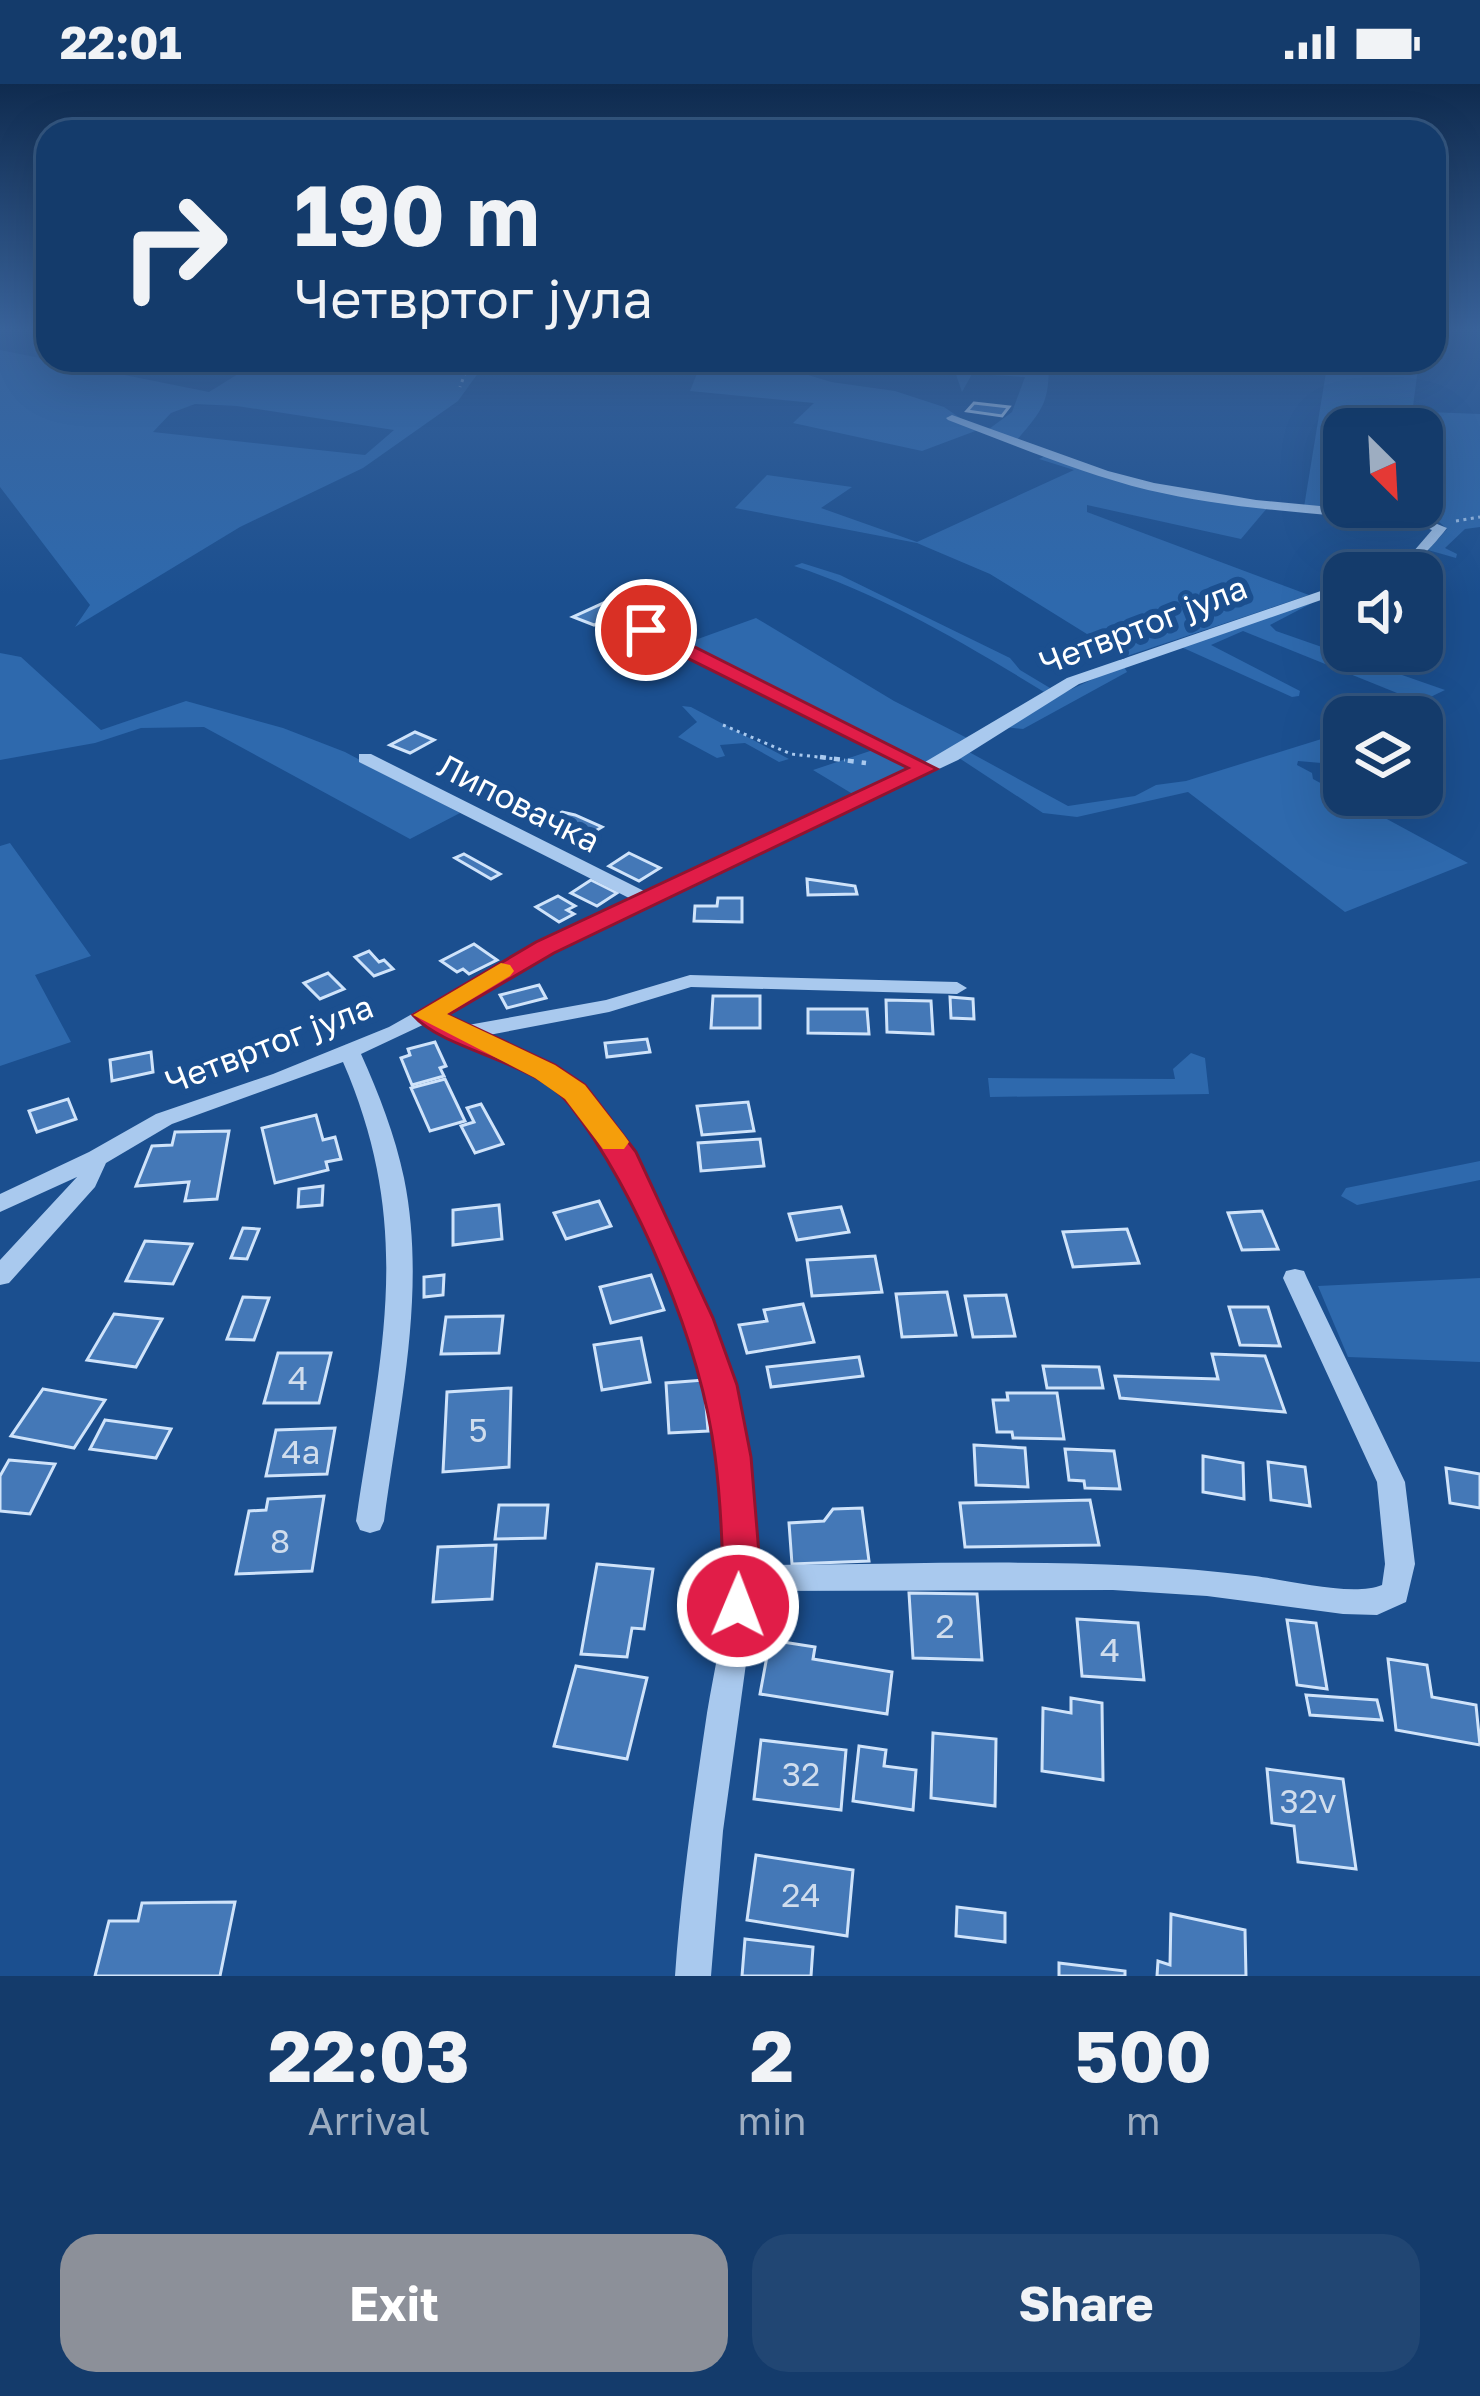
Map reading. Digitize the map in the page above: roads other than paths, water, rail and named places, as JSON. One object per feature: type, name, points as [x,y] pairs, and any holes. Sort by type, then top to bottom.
[{"type":"street","points":[[953,418],[1154,487],[1256,504],[1415,520],[1440,528],[1420,552]]},
{"type":"street","name":"Четвртог јула","points":[[0,1204],[97,1158],[164,1119],[350,1054],[545,947],[926,769],[1030,704],[1105,667],[1323,593]]},
{"type":"street","points":[[646,630],[926,769]]},
{"type":"street","name":"Липовачка","points":[[365,758],[646,900]]},
{"type":"street","points":[[467,1032],[609,1006],[690,981],[957,988]]},
{"type":"street","points":[[427,1015],[575,1092],[621,1152],[697,1318],[720,1385],[733,1457],[742,1578],[695,1916],[693,1976]]},
{"type":"street","points":[[350,1054],[383,1144],[399,1242],[397,1305],[370,1521]]},
{"type":"street","points":[[0,1276],[87,1181],[97,1158]]},
{"type":"street","points":[[742,1578],[1078,1576],[1207,1582],[1343,1601],[1377,1602],[1396,1593],[1400,1564],[1391,1482],[1294,1278]]}]
